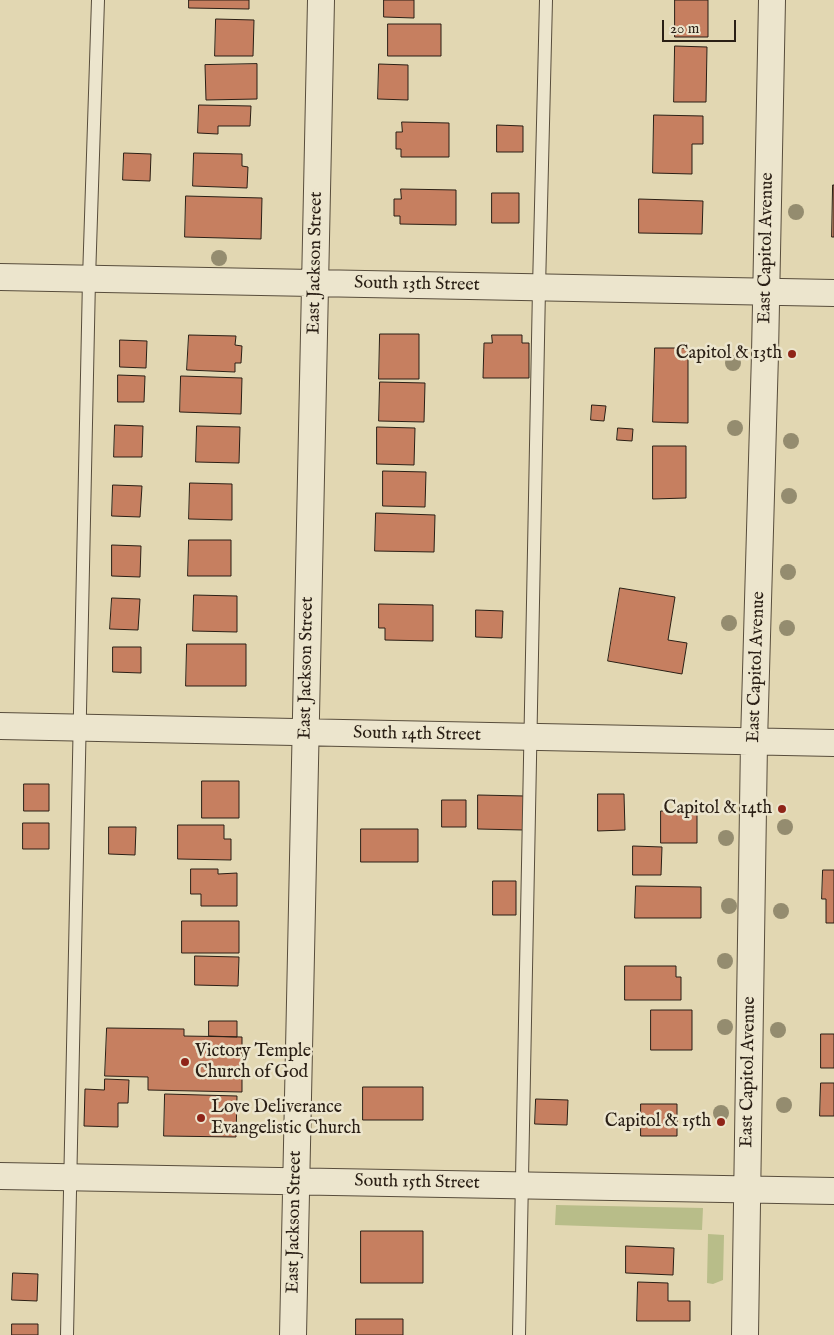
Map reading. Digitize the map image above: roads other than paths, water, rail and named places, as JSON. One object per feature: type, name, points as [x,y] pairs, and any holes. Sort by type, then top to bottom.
[{"type":"street","name":"East Jackson Street","points":[[293,1335],[321,0]]},
{"type":"street","name":"East Capitol Avenue","points":[[745,1335],[754,742],[772,0]]},
{"type":"street","name":"South 13th Street","points":[[0,277],[834,293]]},
{"type":"street","name":"South 14th Street","points":[[0,726],[834,743]]},
{"type":"street","name":"South 15th Street","points":[[0,1176],[834,1192]]},
{"type":"lane","points":[[67,1335],[72,1178],[89,279],[98,0]]},
{"type":"lane","points":[[519,1335],[546,0]]},
{"type":"place","name":"Capitol & 13th","points":[[792,354]]},
{"type":"place","name":"Capitol & 14th","points":[[782,809]]},
{"type":"place","name":"Victory Temple Church of God","points":[[185,1062]]},
{"type":"place","name":"Love Deliverance Evangelistic Church","points":[[201,1118]]},
{"type":"place","name":"Capitol & 15th","points":[[721,1122]]}]
